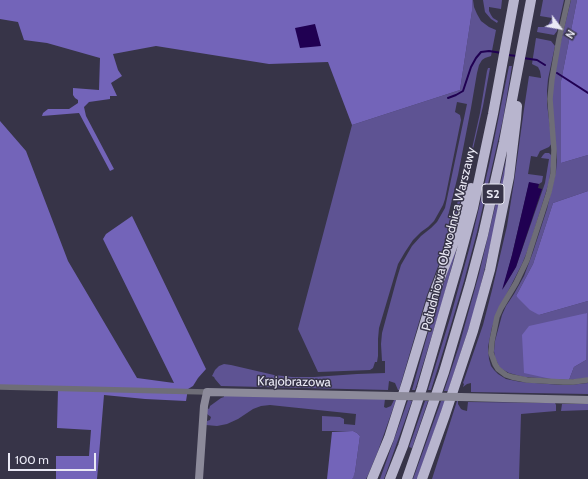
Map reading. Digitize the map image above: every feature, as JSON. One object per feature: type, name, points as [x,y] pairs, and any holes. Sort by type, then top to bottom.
[{"type":"highway","name":"Południowa Obwodnica Warszawy","points":[[390,479],[413,416],[453,285],[471,214],[493,114],[514,0]]},
{"type":"highway","name":"S2","points":[[407,479],[437,393],[470,284],[495,184],[518,74],[531,0]]},
{"type":"highway","points":[[422,479],[473,331],[492,262],[509,177],[516,119],[518,74]]},
{"type":"highway","points":[[377,479],[387,450],[423,326],[461,220],[493,114]]},
{"type":"highway","points":[[372,479],[397,412]]},
{"type":"highway","points":[[425,479],[428,462]]},
{"type":"street","points":[[568,0],[558,39],[550,99],[554,150],[553,174],[550,192],[527,260],[519,278],[497,317],[491,353],[494,364],[498,369],[512,378],[568,383],[588,380]]},
{"type":"street","name":"Krajobrazowa","points":[[0,387],[588,400]]},
{"type":"street","points":[[199,479],[204,406],[207,392]]},
{"type":"shaded area","points":[[0,0],[472,0],[472,11],[460,90],[352,125],[328,62],[269,64],[156,46],[113,54],[118,70],[122,76],[111,83],[117,96],[110,96],[110,99],[89,102],[84,107],[86,116],[114,169],[110,171],[79,113],[42,116],[48,109],[69,109],[78,103],[78,100],[73,95],[73,88],[99,90],[100,58],[47,43],[24,40],[18,22],[0,19]]},
{"type":"shaded area","points":[[472,0],[481,21],[496,30],[491,56],[482,60],[477,73],[458,175],[448,216],[453,218],[469,162],[480,113],[487,71],[488,68],[490,68],[483,106],[461,199],[452,230],[427,295],[399,390],[395,383],[389,381],[388,390],[221,386],[212,376],[219,366],[224,364],[274,375],[292,377],[385,373],[385,361],[382,361],[382,333],[397,278],[401,265],[412,246],[437,222],[445,208],[467,104],[457,102],[455,112],[460,115],[461,120],[443,205],[434,221],[413,240],[398,264],[379,328],[378,356],[377,362],[375,362],[373,368],[370,370],[318,372],[298,329],[352,125],[460,90],[472,11]]},
{"type":"shaded area","points":[[483,0],[502,0],[501,9],[489,7],[491,15],[498,21],[497,23],[485,12]]},
{"type":"shaded area","points":[[543,0],[564,0],[557,31],[554,35],[537,32],[538,27],[548,25],[552,18],[540,16]]},
{"type":"shaded area","points":[[571,0],[577,0],[561,81],[561,163],[588,155],[588,191],[553,203],[533,264],[516,296],[539,315],[588,301],[588,378],[569,380],[574,367],[586,360],[586,313],[551,379],[524,377],[509,373],[500,368],[495,358],[494,351],[502,315],[524,276],[533,252],[547,209],[556,171],[557,160],[552,91],[558,53]]},
{"type":"shaded area","points":[[577,0],[588,0],[588,155],[561,163],[561,81]]},
{"type":"shaded area","points":[[315,24],[321,46],[300,48],[295,28]]},
{"type":"shaded area","points":[[536,38],[551,41],[555,46],[547,90],[547,104],[552,143],[549,147],[540,151],[537,157],[531,156],[528,174],[543,176],[542,182],[539,184],[529,183],[503,289],[516,267],[545,183],[549,159],[541,158],[545,153],[549,153],[552,158],[549,182],[529,247],[492,327],[488,347],[489,359],[494,370],[506,379],[521,382],[562,385],[588,383],[588,394],[471,392],[471,383],[463,387],[463,383],[483,325],[507,226],[529,76],[541,78],[538,67],[532,64]]},
{"type":"shaded area","points":[[509,66],[512,66],[503,119],[477,232],[445,345],[431,390],[428,390],[470,246],[489,165]]},
{"type":"shaded area","points":[[0,121],[26,151],[68,261],[137,378],[174,383],[103,239],[106,234],[132,216],[206,369],[193,386],[188,389],[186,401],[104,395],[97,479],[56,479],[56,456],[89,456],[91,430],[57,428],[58,389],[0,387]]},
{"type":"shaded area","points":[[506,160],[503,192],[473,315],[448,391],[444,391],[459,346],[479,274]]},
{"type":"shaded area","points":[[529,182],[539,184],[538,188],[542,189],[516,267],[502,290],[512,255]]},
{"type":"shaded area","points":[[588,191],[588,301],[539,315],[530,310],[516,296],[533,264],[553,203]]},
{"type":"shaded area","points":[[454,251],[456,251],[442,303],[415,390],[412,390],[427,336]]},
{"type":"shaded area","points":[[587,313],[586,360],[574,367],[569,380],[551,379],[524,373],[522,335],[529,326]]},
{"type":"shaded area","points":[[224,395],[385,399],[384,407],[386,408],[391,406],[394,400],[396,400],[378,451],[366,479],[352,479],[355,472],[360,436],[353,431],[322,431],[322,416],[340,417],[344,419],[344,424],[355,425],[356,414],[270,405],[253,409],[227,424],[217,426],[206,425],[207,421],[210,420],[211,417],[207,414],[207,408],[209,409],[210,406],[224,397]]},
{"type":"shaded area","points":[[408,400],[412,401],[384,479],[380,479]]},
{"type":"shaded area","points":[[425,401],[428,401],[412,448],[409,447]]},
{"type":"shaded area","points":[[441,401],[445,401],[417,479],[413,479]]},
{"type":"shaded area","points":[[457,401],[461,409],[467,411],[468,402],[555,403],[556,411],[521,414],[519,479],[432,479]]},
{"type":"shaded area","points":[[562,404],[588,404],[588,410],[561,411]]},
{"type":"shaded area","points":[[353,431],[360,436],[353,478],[327,479],[332,432]]},
{"type":"waterway","points":[[448,98],[463,91],[471,67],[481,52],[489,51],[502,53]]},
{"type":"waterway","points":[[508,55],[517,56]]},
{"type":"waterway","points":[[523,58],[537,60],[545,65]]},
{"type":"waterway","points":[[557,73],[588,93]]}]
